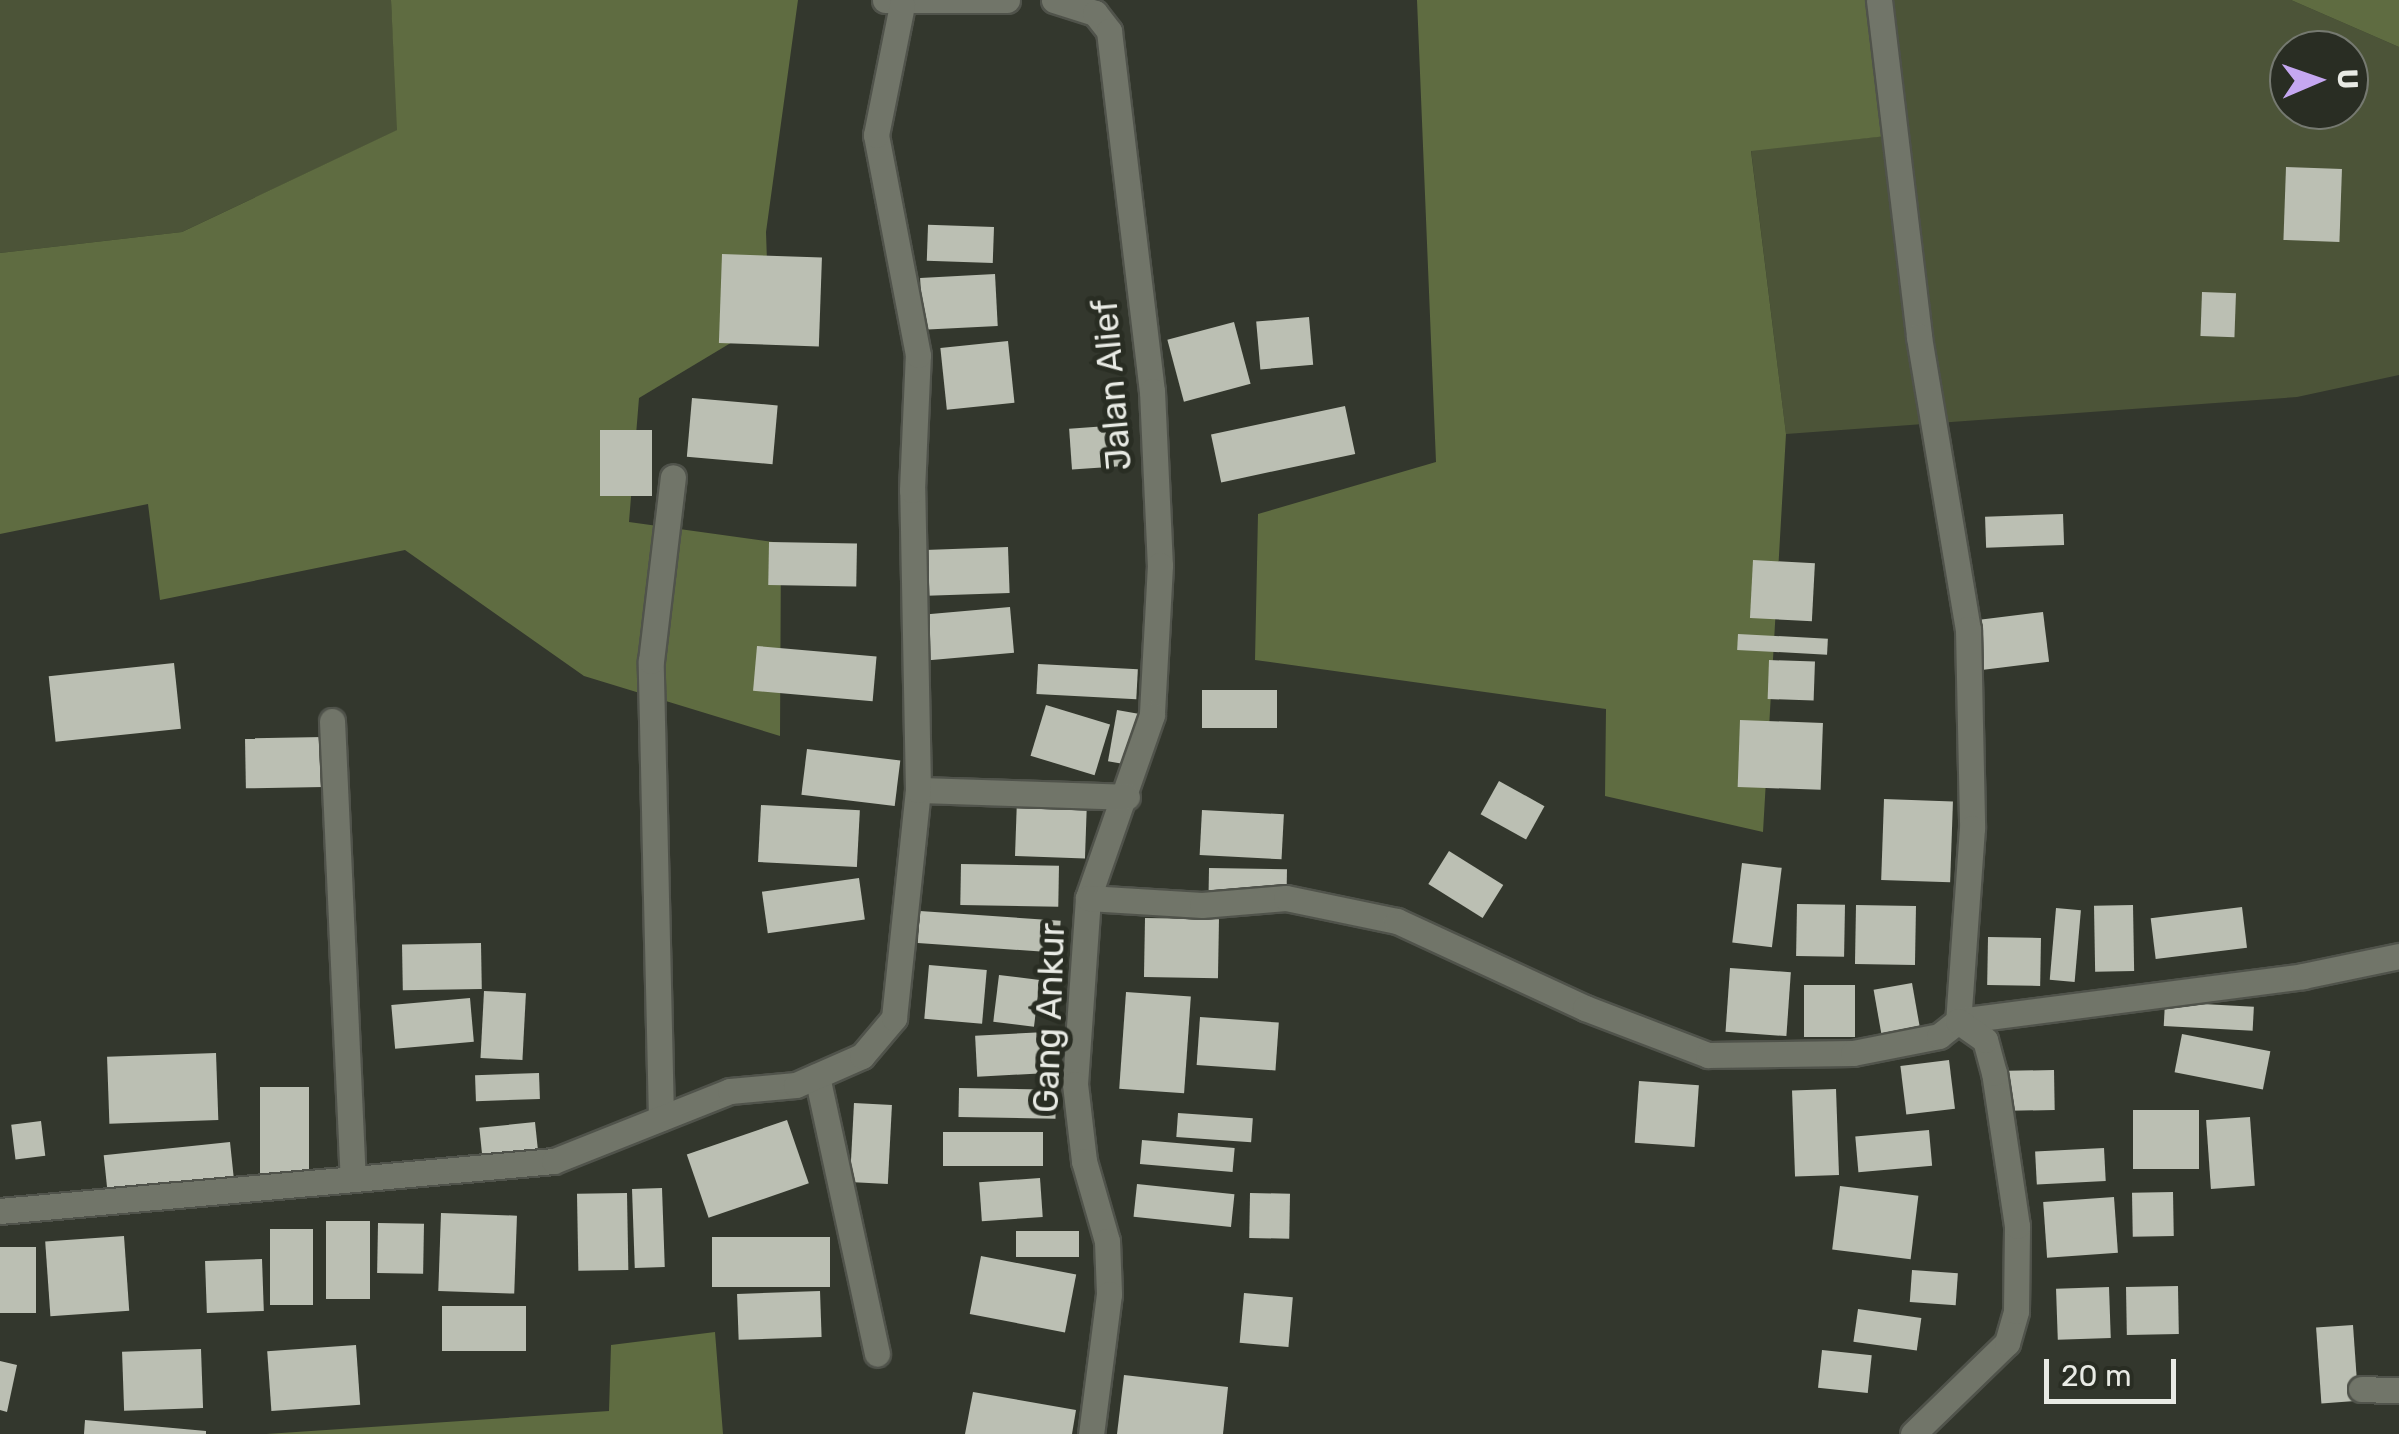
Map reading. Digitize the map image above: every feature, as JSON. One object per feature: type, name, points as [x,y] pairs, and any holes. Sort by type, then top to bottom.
[{"type":"street","points":[[0,1211],[554,1161],[730,1091],[796,1085],[862,1056],[894,1018],[918,790],[912,490],[918,355],[876,135],[893,2],[1007,0]]},
{"type":"street","name":"Jalan Alief","points":[[1054,0],[1095,12],[1109,31],[1152,391],[1160,565],[1152,714],[1127,797],[1088,898]]},
{"type":"street","points":[[1879,0],[1919,337],[1968,629],[1972,828],[1958,1021]]},
{"type":"street","points":[[661,1118],[652,662],[673,478]]},
{"type":"street","points":[[332,721],[354,1178]]},
{"type":"street","points":[[918,790],[1127,797]]},
{"type":"street","points":[[1088,898],[1202,906],[1286,898],[1397,922],[1585,1008],[1708,1055],[1854,1054],[1939,1036],[1958,1021],[2303,976],[2399,956]]},
{"type":"street","name":"Gang Ankur","points":[[1088,898],[1075,1084],[1084,1161],[1107,1241],[1109,1294],[1091,1434]]},
{"type":"street","points":[[1913,1434],[2007,1343],[2016,1311],[2017,1226],[1994,1073],[1984,1040],[1958,1021]]},
{"type":"street","points":[[817,1076],[877,1354]]},
{"type":"street","points":[[2362,1390],[2399,1390]]},
{"type":"green space","points":[[0,0],[391,0],[398,130],[182,232],[0,253]]},
{"type":"green space","points":[[391,0],[798,0],[766,232],[769,320],[639,398],[629,522],[781,543],[780,736],[584,676],[405,550],[160,600],[148,504],[0,534],[0,253],[182,232],[397,130]]},
{"type":"green space","points":[[1417,0],[1894,0],[1896,135],[1751,151],[1786,434],[1763,832],[1605,796],[1606,709],[1255,660],[1258,514],[1436,462]]},
{"type":"green space","points":[[1894,0],[2291,0],[2360,30],[2269,30],[2269,130],[2369,130],[2369,34],[2399,47],[2399,375],[2297,397],[1786,434],[1751,150],[1895,135]]},
{"type":"green space","points":[[2291,0],[2399,0],[2399,47],[2369,34],[2369,30],[2360,30]]},
{"type":"green space","points":[[715,1332],[723,1434],[266,1434],[609,1411],[611,1345]]},
{"type":"building","points":[[2286,167],[2342,169],[2339,242],[2283,240]]},
{"type":"building","points":[[928,225],[994,227],[993,263],[927,261]]},
{"type":"building","points":[[722,254],[822,257],[819,346],[719,343]]},
{"type":"building","points":[[995,274],[998,326],[923,330],[920,278]]},
{"type":"building","points":[[2202,292],[2236,293],[2234,337],[2200,336]]},
{"type":"building","points":[[1309,317],[1313,365],[1260,369],[1256,322]]},
{"type":"building","points":[[1234,322],[1251,384],[1184,402],[1167,340]]},
{"type":"building","points":[[1008,341],[1014,403],[947,410],[940,348]]},
{"type":"building","points":[[692,398],[778,405],[773,464],[687,457]]},
{"type":"building","points":[[1345,406],[1355,454],[1221,482],[1211,434]]},
{"type":"building","points":[[1121,425],[1124,466],[1072,470],[1069,429]]},
{"type":"building","points":[[600,430],[652,430],[652,496],[600,496]]},
{"type":"building","points":[[2063,514],[2064,545],[1986,548],[1985,517]]},
{"type":"building","points":[[769,542],[857,544],[856,587],[768,585]]},
{"type":"building","points":[[1008,547],[1010,593],[920,596],[918,550]]},
{"type":"building","points":[[1753,560],[1815,563],[1812,621],[1750,618]]},
{"type":"building","points":[[1010,607],[1014,653],[923,661],[919,615]]},
{"type":"building","points":[[2043,612],[2049,662],[1982,670],[1976,620]]},
{"type":"building","points":[[1738,634],[1828,639],[1827,655],[1737,650]]},
{"type":"building","points":[[757,646],[877,656],[873,701],[753,691]]},
{"type":"building","points":[[1769,660],[1815,662],[1814,701],[1768,699]]},
{"type":"building","points":[[174,663],[181,729],[56,742],[49,676]]},
{"type":"building","points":[[1038,664],[1138,669],[1136,699],[1036,694]]},
{"type":"building","points":[[1202,690],[1277,690],[1277,728],[1202,728]]},
{"type":"building","points":[[1046,705],[1110,725],[1095,775],[1031,756]]},
{"type":"building","points":[[1117,710],[1140,714],[1131,765],[1108,761]]},
{"type":"building","points":[[1740,720],[1823,723],[1821,790],[1738,787]]},
{"type":"building","points":[[323,737],[324,787],[246,788],[245,738]]},
{"type":"building","points":[[807,749],[900,760],[895,806],[801,795]]},
{"type":"building","points":[[1499,781],[1544,806],[1526,839],[1481,814]]},
{"type":"building","points":[[1017,799],[1087,801],[1085,858],[1015,856]]},
{"type":"building","points":[[1884,799],[1953,801],[1950,882],[1881,880]]},
{"type":"building","points":[[761,805],[860,810],[857,867],[758,862]]},
{"type":"building","points":[[1202,810],[1284,814],[1282,859],[1200,855]]},
{"type":"building","points":[[1449,851],[1503,885],[1483,918],[1428,884]]},
{"type":"building","points":[[1742,863],[1782,868],[1772,947],[1732,942]]},
{"type":"building","points":[[961,864],[1059,866],[1058,907],[960,905]]},
{"type":"building","points":[[1209,868],[1287,869],[1287,892],[1209,891]]},
{"type":"building","points":[[859,878],[865,920],[768,933],[762,892]]},
{"type":"building","points":[[1797,904],[1845,905],[1844,957],[1796,956]]},
{"type":"building","points":[[1856,905],[1916,906],[1915,965],[1855,964]]},
{"type":"building","points":[[2133,905],[2134,971],[2095,972],[2094,906]]},
{"type":"building","points":[[2242,907],[2247,948],[2156,959],[2151,918]]},
{"type":"building","points":[[2056,908],[2081,910],[2075,982],[2050,980]]},
{"type":"building","points":[[920,911],[1061,921],[1058,953],[918,943]]},
{"type":"building","points":[[1145,918],[1219,919],[1218,978],[1144,977]]},
{"type":"building","points":[[1988,937],[2041,938],[2040,986],[1987,985]]},
{"type":"building","points":[[481,943],[482,989],[403,990],[402,944]]},
{"type":"building","points":[[929,965],[987,970],[982,1024],[924,1019]]},
{"type":"building","points":[[1730,968],[1791,972],[1786,1036],[1726,1032]]},
{"type":"building","points":[[999,975],[1040,980],[1034,1027],[993,1022]]},
{"type":"building","points":[[1912,983],[1920,1029],[1882,1036],[1874,990]]},
{"type":"building","points":[[1804,985],[1855,985],[1855,1037],[1804,1037]]},
{"type":"building","points":[[484,991],[526,993],[522,1060],[480,1058]]},
{"type":"building","points":[[1126,992],[1191,997],[1184,1093],[1119,1089]]},
{"type":"building","points":[[470,998],[474,1042],[395,1049],[391,1005]]},
{"type":"building","points":[[2165,1002],[2254,1007],[2253,1031],[2164,1026]]},
{"type":"building","points":[[1200,1017],[1279,1023],[1275,1070],[1197,1065]]},
{"type":"building","points":[[1046,1032],[1048,1073],[977,1077],[975,1036]]},
{"type":"building","points":[[2182,1034],[2270,1051],[2263,1089],[2175,1072]]},
{"type":"building","points":[[216,1053],[218,1120],[109,1124],[107,1057]]},
{"type":"building","points":[[1949,1060],[1955,1109],[1906,1115],[1900,1066]]},
{"type":"building","points":[[2054,1070],[2055,1110],[2009,1111],[2008,1071]]},
{"type":"building","points":[[539,1073],[540,1099],[476,1101],[475,1075]]},
{"type":"building","points":[[1639,1081],[1699,1085],[1695,1147],[1635,1143]]},
{"type":"building","points":[[260,1087],[309,1087],[309,1180],[260,1180]]},
{"type":"building","points":[[959,1088],[1056,1090],[1055,1119],[958,1117]]},
{"type":"building","points":[[1836,1089],[1839,1175],[1795,1176],[1792,1091]]},
{"type":"building","points":[[854,1103],[892,1105],[888,1184],[850,1182]]},
{"type":"building","points":[[2133,1110],[2199,1110],[2199,1169],[2133,1169]]},
{"type":"building","points":[[1178,1113],[1253,1118],[1251,1142],[1176,1137]]},
{"type":"building","points":[[2250,1117],[2255,1186],[2211,1189],[2206,1120]]},
{"type":"building","points":[[787,1120],[809,1183],[709,1218],[687,1155]]},
{"type":"building","points":[[41,1121],[45,1156],[15,1159],[11,1125]]},
{"type":"building","points":[[535,1122],[538,1150],[482,1156],[479,1128]]},
{"type":"building","points":[[1929,1130],[1932,1166],[1858,1172],[1855,1136]]},
{"type":"building","points":[[943,1132],[1043,1132],[1043,1166],[943,1166]]},
{"type":"building","points":[[1142,1140],[1235,1148],[1233,1172],[1140,1164]]},
{"type":"building","points":[[230,1142],[234,1181],[108,1194],[104,1155]]},
{"type":"building","points":[[2104,1148],[2106,1181],[2037,1185],[2035,1152]]},
{"type":"building","points":[[1040,1178],[1043,1217],[982,1221],[979,1182]]},
{"type":"building","points":[[1137,1184],[1234,1194],[1231,1227],[1134,1217]]},
{"type":"building","points":[[1840,1186],[1918,1196],[1911,1259],[1832,1250]]},
{"type":"building","points":[[662,1188],[665,1267],[635,1268],[632,1189]]},
{"type":"building","points":[[2173,1192],[2174,1236],[2133,1237],[2132,1193]]},
{"type":"building","points":[[627,1193],[628,1270],[578,1271],[577,1194]]},
{"type":"building","points":[[1250,1193],[1290,1194],[1289,1239],[1249,1238]]},
{"type":"building","points":[[2114,1197],[2118,1253],[2047,1258],[2043,1202]]},
{"type":"building","points":[[441,1213],[517,1216],[514,1294],[438,1291]]},
{"type":"building","points":[[326,1221],[370,1221],[370,1299],[326,1299]]},
{"type":"building","points":[[378,1223],[424,1224],[423,1274],[377,1273]]},
{"type":"building","points":[[270,1229],[313,1229],[313,1305],[270,1305]]},
{"type":"building","points":[[1016,1231],[1079,1231],[1079,1257],[1016,1257]]},
{"type":"building","points":[[124,1236],[129,1311],[50,1316],[45,1242]]},
{"type":"building","points":[[712,1237],[830,1237],[830,1287],[712,1287]]},
{"type":"building","points":[[0,1247],[36,1247],[36,1313],[0,1313]]},
{"type":"building","points":[[981,1256],[1076,1275],[1065,1332],[970,1314]]},
{"type":"building","points":[[262,1259],[264,1311],[207,1313],[205,1261]]},
{"type":"building","points":[[1912,1270],[1958,1273],[1956,1305],[1910,1302]]},
{"type":"building","points":[[2178,1286],[2179,1334],[2127,1335],[2126,1287]]},
{"type":"building","points":[[2109,1287],[2111,1338],[2058,1340],[2056,1289]]},
{"type":"building","points":[[820,1291],[822,1337],[739,1340],[737,1294]]},
{"type":"building","points":[[1244,1293],[1293,1297],[1288,1347],[1240,1343]]},
{"type":"building","points":[[442,1306],[526,1306],[526,1351],[442,1351]]},
{"type":"building","points":[[1858,1309],[1921,1318],[1917,1351],[1853,1342]]},
{"type":"building","points":[[2353,1325],[2358,1401],[2321,1403],[2316,1328]]},
{"type":"building","points":[[356,1345],[360,1405],[271,1411],[267,1351]]},
{"type":"building","points":[[201,1349],[203,1408],[124,1411],[122,1352]]},
{"type":"building","points":[[1822,1350],[1872,1355],[1868,1393],[1818,1388]]},
{"type":"building","points":[[0,1361],[17,1365],[7,1412],[0,1410]]},
{"type":"building","points":[[1124,1375],[1228,1387],[1223,1434],[1117,1434]]},
{"type":"building","points":[[973,1392],[1076,1410],[1072,1434],[965,1434]]},
{"type":"building","points":[[85,1420],[206,1431],[206,1434],[84,1434]]}]
